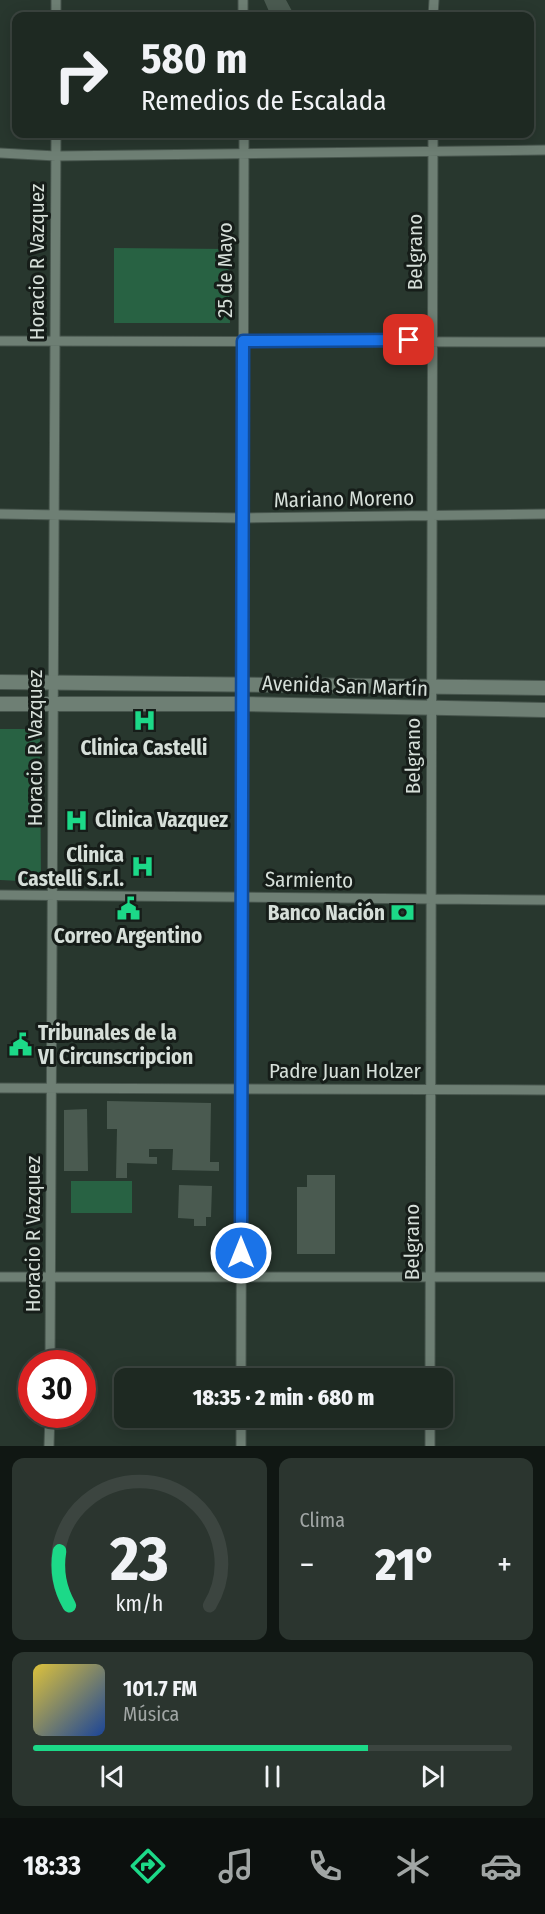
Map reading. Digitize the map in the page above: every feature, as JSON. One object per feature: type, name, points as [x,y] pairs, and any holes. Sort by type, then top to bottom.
[{"type":"main road","name":"Avenida San Martín","points":[[0,682],[432,689],[545,688]]},
{"type":"main road","name":"Avenida San Martín","points":[[0,704],[242,704],[545,710]]},
{"type":"street","name":"Horacio R Vazquez","points":[[50,1350],[56,138]]},
{"type":"street","name":"25 de Mayo","points":[[241,1368],[243,138]]},
{"type":"street","name":"Belgrano","points":[[430,1368],[433,138]]},
{"type":"street","points":[[0,153],[56,156],[545,150]]},
{"type":"street","points":[[0,341],[545,342]]},
{"type":"street","name":"Mariano Moreno","points":[[0,514],[243,519],[545,514]]},
{"type":"street","name":"Sarmiento","points":[[0,895],[545,900]]},
{"type":"street","name":"Padre Juan Holzer","points":[[0,1088],[545,1090]]},
{"type":"street","points":[[0,1277],[545,1277]]},
{"type":"street","points":[[49,1446],[50,1428]]},
{"type":"street","points":[[241,1428],[241,1446]]},
{"type":"street","points":[[430,1428],[430,1446]]},
{"type":"green space","points":[[114,248],[228,249],[230,323],[114,323]]},
{"type":"green space","points":[[0,729],[40,729],[41,882],[0,880]]},
{"type":"green space","points":[[71,1181],[132,1181],[132,1213],[71,1213]]},
{"type":"building","points":[[264,0],[286,0],[292,11],[290,12],[269,12]]},
{"type":"building","points":[[107,1101],[211,1103],[210,1162],[219,1162],[219,1171],[172,1170],[173,1149],[149,1149],[149,1157],[157,1157],[157,1164],[127,1163],[127,1178],[116,1178],[117,1129],[107,1129]]},
{"type":"building","points":[[87,1109],[88,1171],[64,1171],[64,1110]]},
{"type":"building","points":[[307,1175],[335,1175],[335,1254],[297,1254],[297,1187],[307,1187]]},
{"type":"building","points":[[179,1185],[212,1186],[211,1217],[206,1217],[206,1226],[194,1226],[194,1219],[178,1218]]},
{"type":"place","name":"Clinica Castelli","points":[[144,720]]},
{"type":"place","name":"Clinica Vazquez","points":[[77,820]]},
{"type":"place","name":"Clinica Castelli S.r.l.","points":[[142,867]]},
{"type":"place","name":"Correo Argentino","points":[[128,908]]},
{"type":"place","name":"Banco Nación","points":[[403,913]]},
{"type":"place","name":"Tribunales de la VI Circunscripcion","points":[[20,1045]]},
{"type":"route","points":[[241,1253],[243,341],[409,340]]}]
